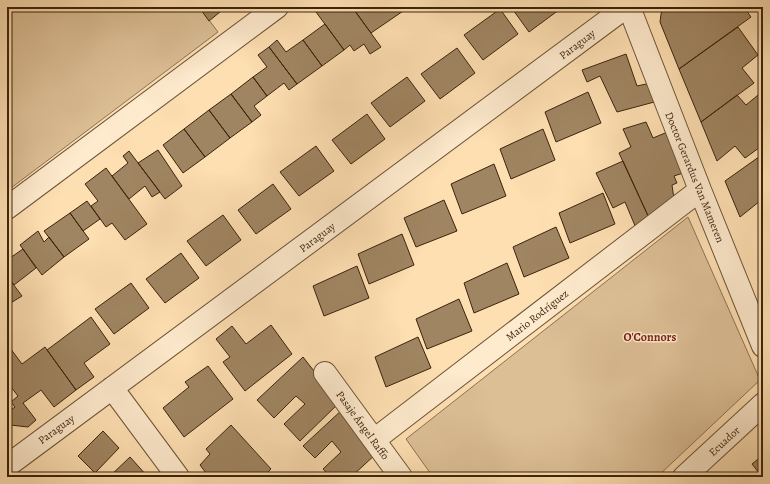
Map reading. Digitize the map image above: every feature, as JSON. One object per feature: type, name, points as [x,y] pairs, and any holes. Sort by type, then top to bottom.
[{"type":"street","points":[[7,208],[277,7]]},
{"type":"street","name":"Doctor Gerardus Van Mameren","points":[[628,7],[763,346]]},
{"type":"street","name":"Paraguay","points":[[7,466],[628,7]]},
{"type":"street","name":"Mario Rodríguez","points":[[374,440],[700,190]]},
{"type":"street","name":"Pasaje Ángel Raffo","points":[[325,373],[401,477]]},
{"type":"street","points":[[112,388],[178,477]]},
{"type":"street","name":"Ecuador","points":[[684,477],[763,404]]},
{"type":"street","points":[[7,466],[15,477]]},
{"type":"shaded area","points":[[7,7],[199,7],[218,32],[7,191]]},
{"type":"shaded area","points":[[688,217],[760,380],[657,477],[433,477],[406,439]]},
{"type":"building","points":[[199,7],[226,7],[209,21]]},
{"type":"building","points":[[322,7],[352,7],[381,47],[370,54],[364,44],[354,51],[350,45],[344,50],[316,12]]},
{"type":"building","points":[[352,7],[409,7],[371,33]]},
{"type":"building","points":[[511,7],[563,7],[529,32]]},
{"type":"building","points":[[662,7],[744,7],[751,17],[679,69],[660,22]]},
{"type":"building","points":[[500,9],[518,34],[483,60],[464,35]]},
{"type":"building","points":[[325,24],[344,50],[322,66],[303,40]]},
{"type":"building","points":[[738,27],[758,55],[742,68],[754,83],[701,122],[679,69]]},
{"type":"building","points":[[277,40],[286,52],[303,40],[322,66],[297,84],[269,47]]},
{"type":"building","points":[[269,47],[297,84],[289,90],[284,83],[267,96],[253,77],[267,67],[258,55]]},
{"type":"building","points":[[457,48],[475,73],[440,99],[421,74]]},
{"type":"building","points":[[626,54],[637,86],[651,83],[658,101],[617,112],[600,76],[587,82],[582,70]]},
{"type":"building","points":[[253,77],[267,96],[254,106],[261,115],[252,122],[231,94]]},
{"type":"building","points":[[407,77],[425,101],[390,127],[371,103]]},
{"type":"building","points":[[763,91],[763,117],[761,119],[763,122],[763,145],[745,158],[735,146],[717,161],[701,122],[737,95],[746,105]]},
{"type":"building","points":[[588,92],[601,123],[556,142],[545,112]]},
{"type":"building","points":[[231,94],[252,122],[230,138],[209,110]]},
{"type":"building","points":[[209,110],[230,138],[205,157],[184,129]]},
{"type":"building","points":[[367,114],[385,139],[351,164],[332,140]]},
{"type":"building","points":[[646,122],[653,138],[670,131],[686,172],[674,176],[677,183],[672,185],[674,199],[649,218],[619,153],[631,147],[623,129]]},
{"type":"building","points":[[184,129],[205,157],[183,173],[163,145]]},
{"type":"building","points":[[543,129],[555,160],[511,179],[500,149]]},
{"type":"building","points":[[316,146],[334,171],[299,196],[280,172]]},
{"type":"building","points":[[158,150],[182,186],[165,199],[138,163]]},
{"type":"building","points":[[129,151],[160,192],[152,197],[145,186],[129,199],[112,176],[128,163],[123,156]]},
{"type":"building","points":[[763,154],[763,205],[760,201],[740,217],[725,181]]},
{"type":"building","points":[[623,161],[649,218],[636,228],[625,202],[613,208],[596,173]]},
{"type":"building","points":[[494,164],[506,196],[462,214],[451,184]]},
{"type":"building","points":[[106,168],[147,224],[125,240],[112,223],[106,227],[91,206],[98,201],[85,184]]},
{"type":"building","points":[[273,184],[291,209],[256,234],[238,210]]},
{"type":"building","points":[[603,193],[615,224],[570,243],[559,213]]},
{"type":"building","points":[[444,200],[457,231],[416,247],[404,218]]},
{"type":"building","points":[[87,201],[100,219],[83,231],[70,213]]},
{"type":"building","points":[[70,213],[89,239],[64,257],[44,231]]},
{"type":"building","points":[[223,215],[241,240],[206,266],[187,241]]},
{"type":"building","points":[[556,227],[569,258],[524,277],[513,247]]},
{"type":"building","points":[[38,231],[44,242],[49,237],[64,257],[42,275],[20,245]]},
{"type":"building","points":[[402,234],[414,265],[369,284],[358,254]]},
{"type":"building","points":[[23,249],[36,268],[14,285],[7,276],[7,260]]},
{"type":"building","points":[[181,253],[199,278],[165,303],[146,279]]},
{"type":"building","points":[[507,263],[519,294],[474,313],[464,283]]},
{"type":"building","points":[[357,266],[369,298],[324,316],[313,286]]},
{"type":"building","points":[[7,276],[22,296],[9,304],[7,301]]},
{"type":"building","points":[[131,283],[149,308],[114,334],[95,309]]},
{"type":"building","points":[[459,299],[472,331],[427,349],[416,319]]},
{"type":"building","points":[[91,317],[110,344],[84,363],[94,377],[76,390],[47,350]]},
{"type":"building","points":[[271,325],[292,354],[245,391],[223,362],[230,357],[216,339],[232,326],[246,344]]},
{"type":"building","points":[[418,337],[431,368],[386,387],[375,357]]},
{"type":"building","points":[[7,344],[22,364],[45,347],[76,390],[54,407],[41,390],[23,403],[36,420],[28,427],[10,425],[7,421],[7,413],[15,407],[11,402],[18,396],[7,382]]},
{"type":"building","points":[[303,357],[339,403],[300,441],[284,424],[305,404],[296,396],[274,418],[257,400]]},
{"type":"building","points":[[208,366],[233,399],[184,437],[163,408],[189,387],[185,382]]},
{"type":"building","points":[[343,409],[377,453],[351,477],[331,477],[323,469],[341,452],[332,441],[315,458],[303,446]]},
{"type":"building","points":[[231,425],[271,469],[263,477],[232,477],[227,472],[222,477],[209,477],[200,465],[210,454],[206,449]]},
{"type":"building","points":[[103,431],[119,448],[95,473],[78,456]]},
{"type":"building","points":[[763,455],[763,477],[762,477],[752,464]]},
{"type":"building","points":[[130,457],[148,477],[109,477]]},
{"type":"district","name":"O'Connors","points":[[650,337]]}]
